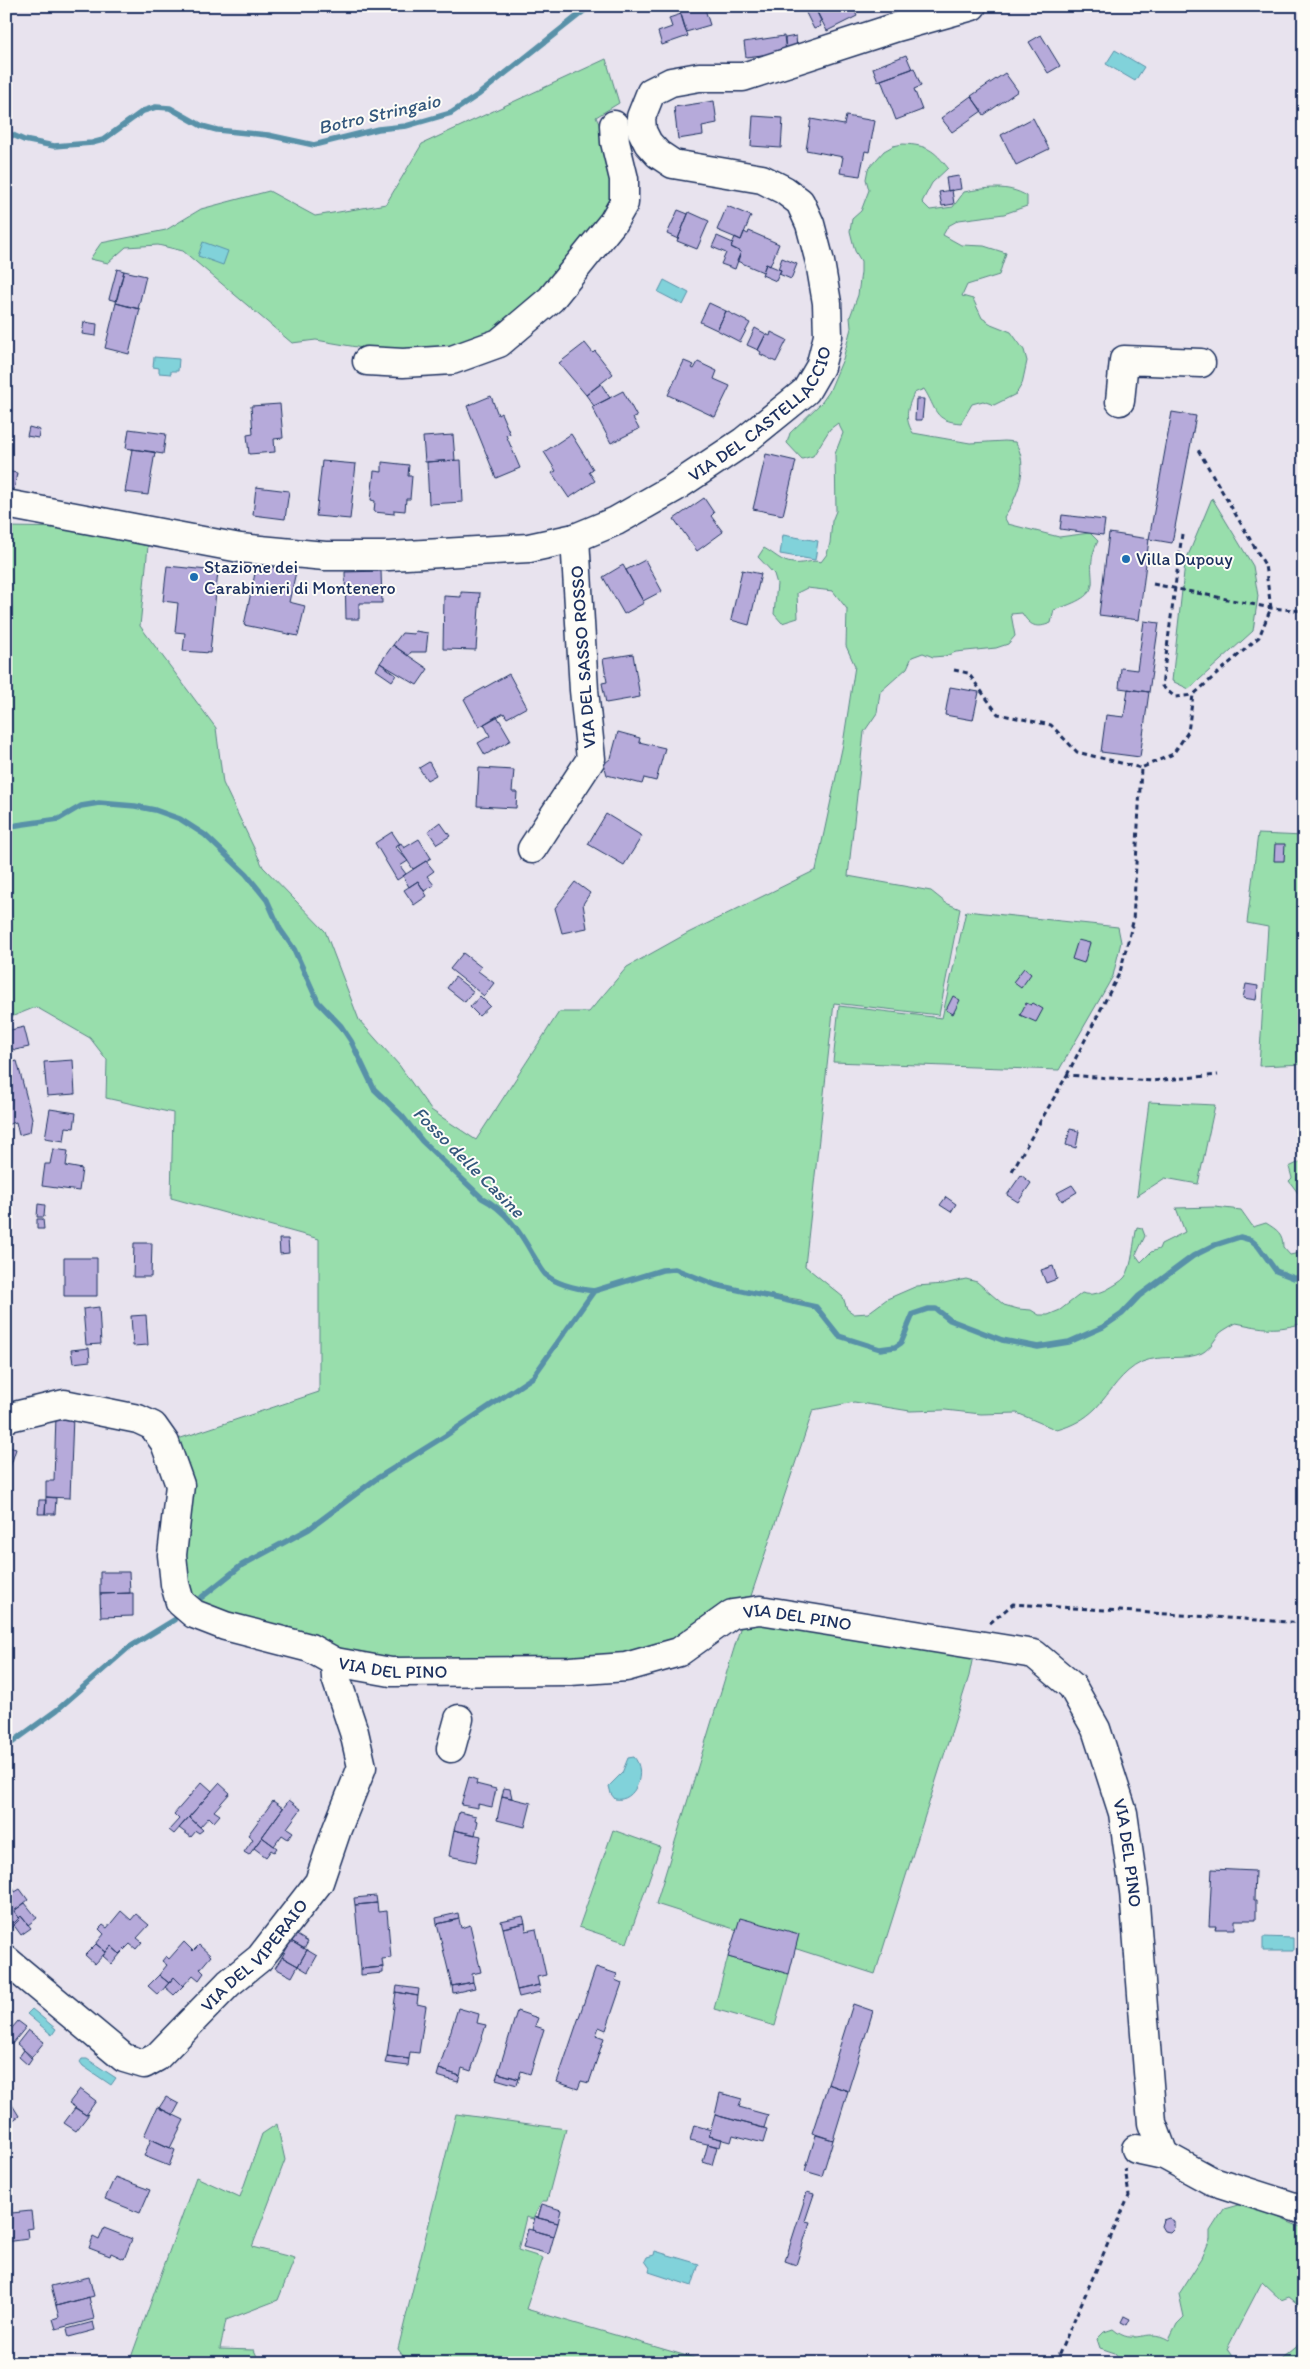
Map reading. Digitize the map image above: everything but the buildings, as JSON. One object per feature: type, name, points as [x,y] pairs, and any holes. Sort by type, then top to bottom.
[{"type":"street","points":[[367,361],[403,363],[452,360],[499,343],[550,299],[613,222],[624,203],[624,179],[615,142],[609,127],[641,117],[651,92],[670,82],[699,77],[743,77],[897,27],[972,6]]},
{"type":"street","name":"VIA DEL CASTELLACCIO","points":[[6,504],[240,548],[325,556],[389,556],[460,554],[529,548],[575,538],[616,521],[674,488],[744,442],[806,391],[820,367],[828,336],[827,303],[820,262],[810,224],[800,202],[784,190],[762,179],[674,164],[658,154],[648,143],[642,131],[641,117]]},
{"type":"street","points":[[1120,400],[1124,360],[1201,363]]},
{"type":"street","name":"VIA DEL SASSO ROSSO","points":[[532,849],[591,760],[584,690],[575,538]]},
{"type":"street","name":"VIA DEL PINO","points":[[6,1418],[64,1404],[138,1419],[153,1426],[165,1443],[180,1485],[172,1556],[175,1584],[180,1602],[194,1614],[225,1626],[310,1648],[335,1662],[391,1672],[541,1672],[626,1667],[679,1652],[732,1614],[760,1610],[982,1644],[1034,1654],[1072,1686],[1096,1729],[1123,1813],[1134,1891],[1152,2123],[1164,2155]]},
{"type":"street","name":"VIA DEL VIPERAIO","points":[[6,1960],[124,2058],[144,2064],[157,2057],[229,1983],[260,1958],[336,1858],[362,1767],[354,1732],[336,1678],[335,1662]]},
{"type":"street","points":[[451,1748],[459,1719]]},
{"type":"street","points":[[1130,2156],[1164,2155],[1210,2180],[1304,2210]]},
{"type":"path","points":[[1182,534],[1162,686],[1175,697],[1193,694],[1259,637],[1271,608],[1265,565],[1197,448]]},
{"type":"path","points":[[1153,584],[1271,608],[1304,611]]},
{"type":"path","points":[[954,670],[968,673],[998,714],[1051,725],[1077,752],[1141,768],[1173,754],[1188,732],[1193,694]]},
{"type":"path","points":[[1012,1171],[1067,1075],[1120,972],[1133,922],[1141,768]]},
{"type":"path","points":[[1067,1075],[1152,1081],[1218,1075]]},
{"type":"path","points":[[982,1644],[988,1624],[1013,1604],[1304,1623]]},
{"type":"path","points":[[1055,2363],[1129,2196],[1130,2156]]},
{"type":"green space","points":[[606,59],[619,103],[596,117],[607,142],[616,182],[606,215],[551,289],[495,334],[449,352],[403,355],[316,340],[292,343],[183,251],[158,245],[126,247],[108,263],[90,259],[101,243],[166,230],[201,209],[269,191],[315,216],[386,204],[422,144]]},
{"type":"green space","points":[[903,144],[924,147],[934,153],[948,168],[932,183],[922,202],[930,210],[953,207],[964,192],[980,189],[1004,188],[1027,196],[1027,206],[1004,214],[959,220],[948,226],[943,235],[961,245],[984,246],[1006,253],[999,275],[967,285],[962,296],[973,299],[982,318],[1011,332],[1024,350],[1027,361],[1022,384],[1016,394],[994,405],[983,401],[972,404],[961,423],[945,420],[940,417],[924,389],[914,393],[910,404],[908,423],[910,428],[913,433],[970,443],[1015,442],[1022,461],[1022,471],[1018,491],[1004,517],[1008,524],[1059,537],[1090,533],[1098,541],[1093,555],[1090,590],[1085,596],[1073,603],[1054,610],[1051,623],[1037,626],[1028,621],[1022,613],[1011,614],[1015,636],[1008,644],[996,648],[956,652],[945,656],[933,657],[923,653],[912,657],[907,668],[880,692],[877,713],[864,732],[848,876],[931,891],[946,903],[960,909],[939,1015],[834,1003],[805,1266],[843,1297],[847,1309],[854,1314],[868,1313],[887,1299],[917,1286],[944,1284],[966,1279],[977,1282],[1004,1305],[1031,1310],[1039,1315],[1048,1315],[1060,1310],[1082,1293],[1102,1292],[1123,1279],[1130,1267],[1137,1227],[1142,1228],[1145,1236],[1136,1255],[1141,1262],[1151,1252],[1159,1249],[1161,1244],[1185,1232],[1176,1208],[1215,1207],[1241,1210],[1253,1227],[1266,1223],[1276,1230],[1281,1235],[1283,1247],[1290,1255],[1304,1252],[1304,1323],[1270,1328],[1236,1323],[1220,1333],[1202,1353],[1189,1357],[1157,1358],[1142,1362],[1128,1371],[1087,1416],[1057,1430],[1017,1413],[981,1414],[945,1410],[910,1411],[854,1402],[813,1410],[750,1599],[690,1637],[630,1657],[389,1666],[188,1601],[172,1441],[319,1392],[319,1239],[171,1198],[173,1113],[106,1098],[107,1060],[90,1038],[36,1007],[6,1019],[6,527],[75,528],[148,546],[140,626],[216,728],[223,783],[263,867],[325,931],[359,1020],[399,1065],[431,1110],[476,1140],[559,1012],[589,1012],[627,967],[688,933],[816,870],[843,744],[855,666],[846,646],[847,609],[833,591],[807,588],[797,593],[798,618],[782,623],[774,614],[777,584],[774,574],[758,557],[764,548],[785,561],[796,563],[821,562],[827,554],[832,521],[836,511],[835,454],[843,433],[838,423],[830,429],[813,456],[802,459],[787,443],[790,433],[822,402],[829,392],[843,359],[851,328],[850,317],[858,295],[861,272],[861,261],[855,251],[850,231],[852,219],[861,211],[869,190],[866,179],[868,169],[884,151],[893,146]],"holes":[[[731,1288],[801,1300],[813,1307]]]},
{"type":"green space","points":[[1212,498],[1253,566],[1258,596],[1253,631],[1189,689],[1172,681],[1185,563]]},
{"type":"green space","points":[[1258,834],[1304,836],[1304,1064],[1259,1066],[1268,927],[1247,923]]},
{"type":"green space","points":[[966,911],[1118,927],[1121,942],[1113,976],[1059,1070],[833,1062],[839,1006],[942,1018]]},
{"type":"green space","points":[[1149,1102],[1215,1105],[1198,1184],[1165,1178],[1137,1196]]},
{"type":"green space","points":[[1304,1160],[1304,1201],[1289,1181],[1292,1178],[1289,1167]]},
{"type":"green space","points":[[743,1619],[973,1656],[969,1676],[875,1974],[656,1904]]},
{"type":"green space","points":[[613,1830],[660,1847],[627,1943],[579,1927]]},
{"type":"green space","points":[[728,1957],[789,1974],[775,2026],[714,2009]]},
{"type":"green space","points":[[456,2114],[566,2129],[547,2201],[542,2201],[533,2219],[526,2217],[518,2250],[543,2258],[526,2309],[711,2363],[408,2363],[398,2349]]},
{"type":"green space","points":[[277,2124],[285,2160],[252,2247],[295,2258],[278,2300],[226,2320],[220,2349],[254,2350],[260,2363],[129,2363],[196,2177],[240,2197],[262,2134]]},
{"type":"green space","points":[[1245,2203],[1304,2228],[1304,2303],[1299,2305],[1289,2297],[1281,2300],[1262,2282],[1227,2349],[1235,2361],[1277,2362],[1304,2340],[1304,2363],[1123,2363],[1115,2353],[1100,2348],[1097,2339],[1104,2332],[1113,2329],[1128,2337],[1153,2335],[1169,2340],[1177,2324],[1184,2317],[1179,2294],[1202,2258],[1210,2239],[1210,2231],[1224,2209]]},
{"type":"water","points":[[1115,50],[1144,67],[1135,81],[1106,64]]},
{"type":"water","points":[[203,242],[228,251],[223,265],[198,256]]},
{"type":"water","points":[[664,280],[689,293],[683,305],[658,292]]},
{"type":"water","points":[[154,357],[179,359],[178,371],[171,371],[171,374],[159,373],[159,368],[153,367]]},
{"type":"water","points":[[783,535],[818,541],[815,560],[780,554]]},
{"type":"water","points":[[634,1757],[638,1763],[639,1770],[637,1785],[629,1796],[615,1799],[611,1794],[609,1786],[622,1773],[628,1758]]},
{"type":"water","points":[[1263,1937],[1293,1938],[1293,1951],[1263,1951]]},
{"type":"water","points":[[32,2009],[56,2029],[52,2035],[27,2014]]},
{"type":"water","points":[[82,2059],[87,2059],[116,2078],[111,2085],[83,2066],[80,2062]]},
{"type":"water","points":[[655,2251],[699,2264],[692,2286],[649,2272],[650,2268],[645,2261],[647,2257],[654,2255]]},
{"type":"waterway","name":"Botro Stringaio","points":[[6,132],[24,140],[54,146],[92,143],[103,140],[143,111],[156,107],[170,108],[202,126],[217,130],[268,135],[314,145],[378,129],[406,126],[451,113],[478,95],[590,6]]},
{"type":"waterway","name":"Fosso delle Casine","points":[[6,830],[17,825],[59,819],[81,806],[99,803],[155,810],[180,819],[205,835],[246,874],[267,900],[280,929],[294,949],[318,1002],[341,1026],[351,1041],[374,1089],[402,1116],[422,1141],[482,1198],[491,1203],[512,1222],[544,1273],[562,1284],[594,1291],[662,1270],[675,1269],[716,1285],[816,1307],[839,1336],[880,1349],[895,1347],[901,1343],[913,1314],[928,1309],[936,1309],[950,1320],[1002,1340],[1038,1347],[1069,1342],[1103,1327],[1122,1314],[1139,1296],[1193,1256],[1215,1245],[1240,1237],[1251,1240],[1258,1246],[1276,1271],[1294,1278],[1304,1278]]},
{"type":"waterway","points":[[202,1597],[242,1565],[309,1529],[376,1479],[445,1436],[533,1377],[594,1291]]},
{"type":"waterway","points":[[6,1747],[57,1710],[128,1648],[174,1620]]},
{"type":"place","name":"Villa Dupouy","points":[[1126,559]]},
{"type":"place","name":"Stazione dei Carabinieri di Montenero","points":[[194,577]]}]
